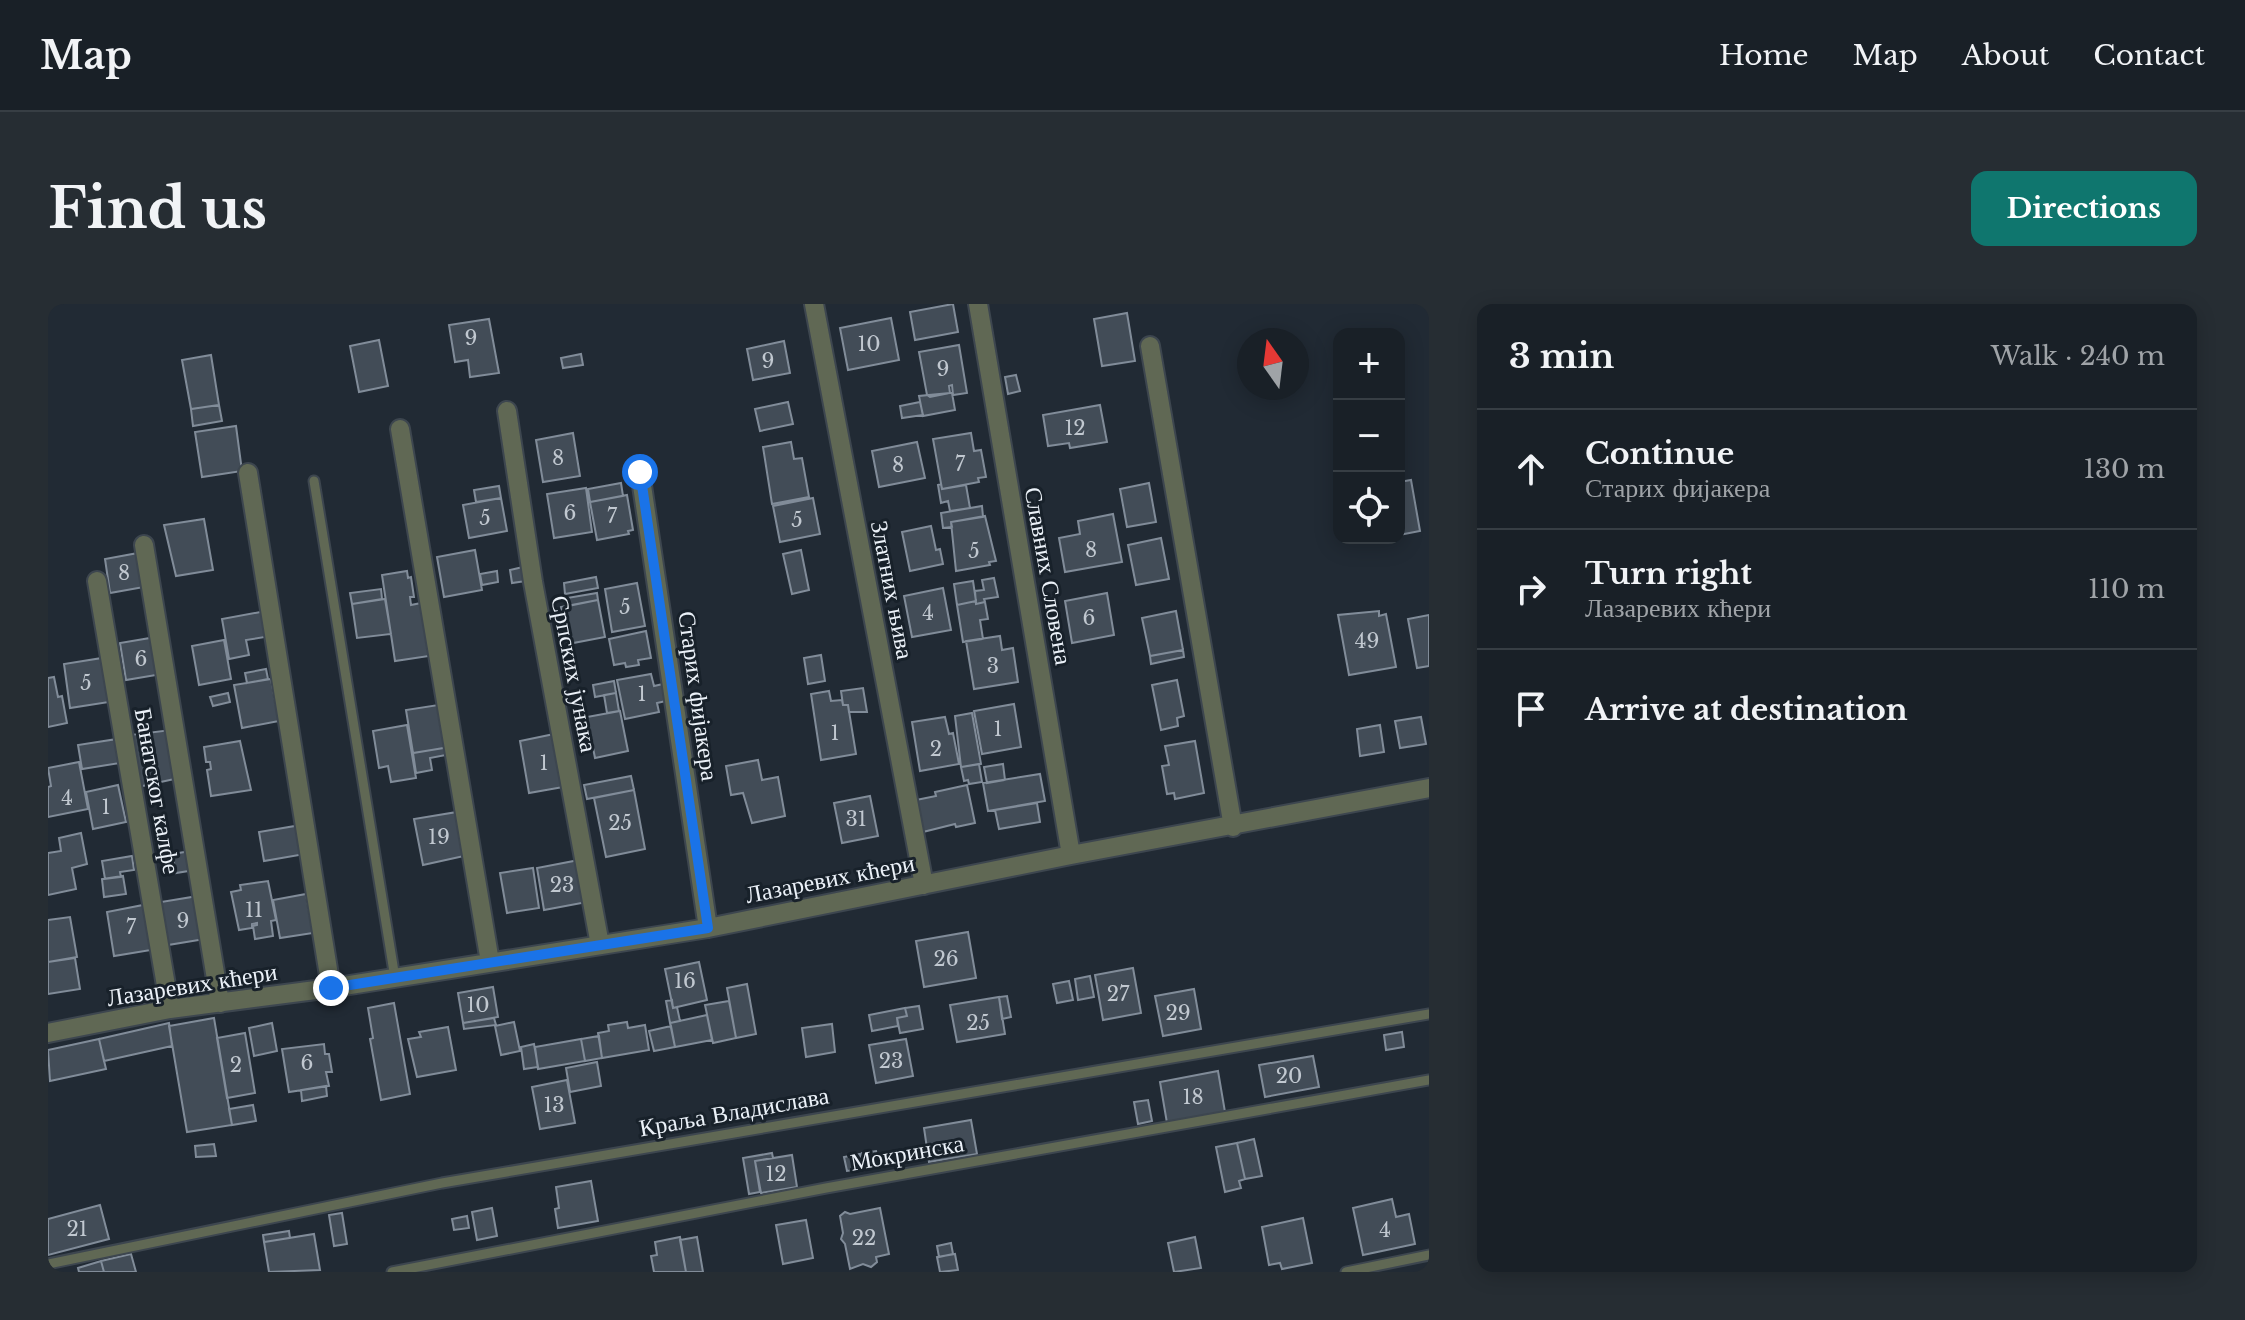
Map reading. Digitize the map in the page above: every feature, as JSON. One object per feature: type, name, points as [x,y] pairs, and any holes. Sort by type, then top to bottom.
[{"type":"street","name":"Златних њива","points":[[814,304],[924,885]]},
{"type":"street","name":"Славних Словена","points":[[978,304],[1071,855]]},
{"type":"street","points":[[1150,346],[1233,827]]},
{"type":"street","name":"Српских јунака","points":[[507,411],[533,582],[600,945]]},
{"type":"street","points":[[400,429],[490,962]]},
{"type":"street","name":"Старих фијакера","points":[[640,472],[708,928]]},
{"type":"street","points":[[248,473],[331,988]]},
{"type":"street","points":[[144,545],[220,1003]]},
{"type":"street","name":"Банатског калфе","points":[[97,581],[170,1009]]},
{"type":"street","name":"Лазаревих кћери","points":[[48,1033],[170,1009],[331,988],[708,928],[1071,855],[1429,788]]},
{"type":"lane","points":[[314,481],[395,978]]},
{"type":"lane","name":"Краља Владислава","points":[[48,1264],[458,1180],[1429,1014]]},
{"type":"lane","name":"Мокринска","points":[[392,1272],[826,1188],[1429,1080]]},
{"type":"lane","points":[[1346,1272],[1429,1255]]},
{"type":"building","points":[[953,304],[958,332],[915,340],[910,312]]},
{"type":"building","points":[[1127,313],[1135,361],[1102,366],[1094,319]]},
{"type":"building","points":[[891,318],[899,360],[848,370],[840,328]]},
{"type":"building","points":[[489,319],[499,373],[470,377],[468,360],[455,362],[449,325]]},
{"type":"building","points":[[379,340],[388,386],[359,392],[350,346]]},
{"type":"building","points":[[784,341],[790,373],[753,380],[747,349]]},
{"type":"building","points":[[959,345],[967,393],[953,395],[952,385],[949,386],[950,393],[930,397],[927,395],[919,352]]},
{"type":"building","points":[[581,354],[583,365],[563,368],[561,358]]},
{"type":"building","points":[[211,355],[219,405],[191,409],[182,360]]},
{"type":"building","points":[[1016,375],[1020,391],[1008,394],[1005,377]]},
{"type":"building","points":[[952,393],[955,410],[923,416],[919,396]]},
{"type":"building","points":[[788,402],[793,424],[760,431],[755,409]]},
{"type":"building","points":[[920,402],[923,415],[902,418],[900,406]]},
{"type":"building","points":[[219,405],[222,421],[193,426],[191,409]]},
{"type":"building","points":[[1100,405],[1107,442],[1070,448],[1069,443],[1048,446],[1043,415]]},
{"type":"building","points":[[236,426],[242,471],[202,477],[195,432]]},
{"type":"building","points":[[573,433],[580,476],[543,482],[536,440]]},
{"type":"building","points":[[971,433],[974,451],[981,450],[986,477],[978,478],[979,482],[942,489],[933,439]]},
{"type":"building","points":[[791,442],[794,459],[802,458],[809,497],[772,504],[763,447]]},
{"type":"building","points":[[917,442],[925,478],[879,487],[872,451]]},
{"type":"building","points":[[1411,480],[1420,531],[1405,534],[1405,481]]},
{"type":"building","points":[[621,483],[623,496],[590,502],[588,489]]},
{"type":"building","points":[[1149,483],[1156,522],[1127,527],[1120,489]]},
{"type":"building","points":[[941,484],[942,489],[966,485],[970,508],[950,511],[948,501],[941,503],[938,485]]},
{"type":"building","points":[[499,486],[501,498],[476,502],[474,490]]},
{"type":"building","points":[[586,488],[592,532],[554,538],[547,494]]},
{"type":"building","points":[[627,495],[633,530],[628,531],[629,534],[597,540],[590,502]]},
{"type":"building","points":[[501,498],[507,531],[469,538],[463,505]]},
{"type":"building","points":[[813,498],[820,534],[780,542],[773,506]]},
{"type":"building","points":[[982,506],[983,517],[951,522],[952,527],[943,528],[941,513]]},
{"type":"building","points":[[1113,514],[1122,562],[1065,572],[1059,538],[1080,534],[1078,521]]},
{"type":"building","points":[[985,516],[996,561],[989,562],[990,565],[956,571],[951,522]]},
{"type":"building","points":[[204,519],[213,570],[176,576],[164,525]]},
{"type":"building","points":[[931,526],[936,550],[940,549],[943,564],[910,571],[902,532]]},
{"type":"building","points":[[1161,538],[1169,579],[1136,585],[1128,545]]},
{"type":"building","points":[[475,550],[482,590],[444,597],[437,557]]},
{"type":"building","points":[[801,550],[809,590],[792,594],[783,554]]},
{"type":"building","points":[[138,553],[144,587],[110,593],[105,559]]},
{"type":"building","points":[[523,567],[526,581],[512,583],[510,570]]},
{"type":"building","points":[[407,571],[414,597],[410,597],[411,605],[421,603],[429,656],[395,661],[382,575]]},
{"type":"building","points":[[497,571],[498,582],[482,585],[480,574]]},
{"type":"building","points":[[596,577],[598,588],[565,594],[564,583]]},
{"type":"building","points":[[994,578],[998,597],[976,604],[975,591],[984,590],[982,580]]},
{"type":"building","points":[[973,581],[976,601],[957,605],[954,584]]},
{"type":"building","points":[[637,583],[645,626],[612,632],[605,589]]},
{"type":"building","points":[[943,588],[951,630],[912,637],[904,596]]},
{"type":"building","points":[[381,589],[382,599],[352,604],[350,593]]},
{"type":"building","points":[[597,593],[598,600],[568,606],[567,598]]},
{"type":"building","points":[[1107,593],[1114,635],[1072,643],[1065,601]]},
{"type":"building","points":[[385,599],[391,634],[357,638],[352,604]]},
{"type":"building","points":[[598,600],[605,637],[568,644],[561,607]]},
{"type":"building","points":[[976,601],[976,604],[985,602],[988,619],[980,620],[983,639],[963,642],[957,605]]},
{"type":"building","points":[[266,611],[271,636],[246,640],[249,655],[229,659],[222,619]]},
{"type":"building","points":[[1176,611],[1183,650],[1150,656],[1142,618]]},
{"type":"building","points":[[1379,611],[1379,616],[1386,614],[1396,667],[1349,675],[1338,615]]},
{"type":"building","points":[[1429,615],[1429,666],[1417,668],[1408,619]]},
{"type":"building","points":[[646,631],[651,658],[638,660],[639,665],[614,665],[609,639]]},
{"type":"building","points":[[1000,636],[1002,650],[1013,648],[1018,682],[974,689],[966,641]]},
{"type":"building","points":[[156,637],[162,674],[126,680],[120,643]]},
{"type":"building","points":[[224,640],[231,679],[199,685],[192,646]]},
{"type":"building","points":[[1183,650],[1184,657],[1151,664],[1150,656]]},
{"type":"building","points":[[821,655],[825,681],[808,684],[804,658]]},
{"type":"building","points":[[102,658],[109,702],[70,708],[64,664]]},
{"type":"building","points":[[266,669],[268,679],[247,683],[245,673]]},
{"type":"building","points":[[651,674],[654,686],[663,684],[666,701],[657,703],[659,712],[625,719],[617,680]]},
{"type":"building","points":[[54,677],[58,697],[62,696],[67,723],[48,727],[48,678]]},
{"type":"building","points":[[271,679],[279,721],[242,728],[234,685]]},
{"type":"building","points":[[1177,680],[1184,716],[1177,718],[1178,726],[1161,730],[1152,685]]},
{"type":"building","points":[[614,681],[616,693],[595,697],[593,685]]},
{"type":"building","points":[[863,688],[867,712],[849,712],[848,705],[843,705],[841,691]]},
{"type":"building","points":[[829,691],[831,701],[842,700],[843,705],[848,705],[856,754],[821,760],[811,694]]},
{"type":"building","points":[[228,693],[230,702],[213,706],[210,697]]},
{"type":"building","points":[[616,693],[619,711],[607,713],[604,695]]},
{"type":"building","points":[[1014,704],[1021,747],[982,754],[974,711]]},
{"type":"building","points":[[438,705],[450,747],[413,753],[406,710]]},
{"type":"building","points":[[620,711],[628,751],[595,758],[587,717]]},
{"type":"building","points":[[972,713],[981,764],[961,767],[955,716]]},
{"type":"building","points":[[945,717],[949,734],[953,733],[959,764],[920,771],[912,722]]},
{"type":"building","points":[[1421,717],[1426,744],[1400,748],[1395,721]]},
{"type":"building","points":[[407,725],[416,778],[391,782],[388,766],[379,768],[373,731]]},
{"type":"building","points":[[1380,725],[1384,752],[1360,756],[1357,729]]},
{"type":"building","points":[[171,730],[179,778],[138,787],[130,735]]},
{"type":"building","points":[[559,733],[569,786],[529,793],[520,741]]},
{"type":"building","points":[[117,739],[120,763],[82,769],[78,745]]},
{"type":"building","points":[[240,741],[251,790],[211,796],[207,770],[211,769],[210,762],[206,762],[204,747]]},
{"type":"building","points":[[1195,741],[1204,793],[1175,799],[1174,793],[1167,794],[1162,766],[1169,765],[1165,746]]},
{"type":"building","points":[[450,747],[451,754],[430,758],[432,770],[416,773],[413,753]]},
{"type":"building","points":[[758,760],[762,780],[778,777],[785,816],[752,823],[743,793],[731,795],[726,766]]},
{"type":"building","points":[[79,762],[88,809],[48,817],[48,787],[51,786],[48,768]]},
{"type":"building","points":[[979,764],[982,782],[969,784],[968,780],[964,781],[961,767]]},
{"type":"building","points":[[1003,764],[1005,780],[987,783],[984,767]]},
{"type":"building","points":[[1040,774],[1045,801],[988,811],[983,783]]},
{"type":"building","points":[[631,776],[634,790],[587,799],[584,785]]},
{"type":"building","points":[[118,785],[126,822],[93,829],[86,792]]},
{"type":"building","points":[[967,785],[975,823],[956,827],[955,824],[923,832],[916,800]]},
{"type":"building","points":[[634,790],[645,849],[606,857],[594,798]]},
{"type":"building","points":[[870,796],[878,836],[842,843],[834,803]]},
{"type":"building","points":[[1037,803],[1040,822],[999,829],[995,810]]},
{"type":"building","points":[[457,812],[464,856],[423,865],[414,819]]},
{"type":"building","points":[[301,825],[305,854],[264,861],[259,832]]},
{"type":"building","points":[[81,833],[87,864],[72,868],[76,889],[48,895],[48,853],[61,851],[59,838]]},
{"type":"building","points":[[191,851],[195,870],[176,873],[172,854]]},
{"type":"building","points":[[132,856],[134,870],[120,872],[121,877],[105,879],[102,861]]},
{"type":"building","points":[[579,860],[587,902],[544,910],[537,868]]},
{"type":"building","points":[[533,868],[539,908],[507,913],[500,873]]},
{"type":"building","points":[[123,876],[126,894],[104,897],[102,879]]},
{"type":"building","points":[[268,881],[276,920],[271,921],[273,936],[255,939],[253,926],[257,923],[252,924],[252,928],[239,930],[231,892],[241,890],[240,885]]},
{"type":"building","points":[[306,894],[313,933],[280,938],[273,900]]},
{"type":"building","points":[[198,896],[205,939],[168,945],[161,902]]},
{"type":"building","points":[[143,905],[146,921],[154,933],[148,934],[151,950],[114,956],[107,912]]},
{"type":"building","points":[[70,917],[77,957],[48,962],[48,920]]},
{"type":"building","points":[[968,932],[976,978],[924,987],[916,941]]},
{"type":"building","points":[[75,958],[80,989],[48,994],[48,962]]},
{"type":"building","points":[[699,962],[707,1000],[673,1008],[665,969]]},
{"type":"building","points":[[1133,968],[1141,1013],[1103,1020],[1095,975]]},
{"type":"building","points":[[1090,976],[1094,997],[1078,1000],[1075,979]]},
{"type":"building","points":[[1069,981],[1073,1000],[1057,1003],[1053,984]]},
{"type":"building","points":[[747,984],[756,1034],[736,1038],[727,988]]},
{"type":"building","points":[[493,987],[498,1017],[463,1023],[458,993]]},
{"type":"building","points":[[1194,989],[1201,1029],[1163,1036],[1155,996]]},
{"type":"building","points":[[1007,996],[1011,1017],[1002,1019],[999,997]]},
{"type":"building","points":[[999,997],[1005,1034],[957,1042],[950,1005]]},
{"type":"building","points":[[672,1000],[680,1021],[670,1023],[666,1001]]},
{"type":"building","points":[[729,1001],[736,1038],[713,1043],[705,1005]]},
{"type":"building","points":[[394,1003],[410,1094],[381,1100],[368,1008]]},
{"type":"building","points":[[919,1006],[923,1029],[900,1033],[897,1018],[907,1016],[905,1008]]},
{"type":"building","points":[[905,1008],[907,1016],[897,1018],[898,1026],[872,1031],[869,1015]]},
{"type":"building","points":[[707,1015],[712,1040],[675,1047],[670,1023]]},
{"type":"building","points":[[214,1018],[232,1125],[187,1132],[169,1026]]},
{"type":"building","points":[[494,1018],[496,1025],[464,1029],[463,1023]]},
{"type":"building","points":[[514,1022],[520,1051],[501,1055],[495,1026]]},
{"type":"building","points":[[627,1022],[628,1028],[645,1025],[649,1050],[602,1058],[598,1033],[609,1031],[608,1025]]},
{"type":"building","points":[[169,1023],[172,1046],[104,1061],[99,1039]]},
{"type":"building","points":[[272,1023],[277,1051],[254,1056],[249,1028]]},
{"type":"building","points":[[832,1024],[835,1052],[806,1057],[802,1028]]},
{"type":"building","points":[[671,1026],[675,1047],[654,1051],[649,1031]]},
{"type":"building","points":[[448,1027],[456,1070],[417,1077],[408,1039],[421,1037],[419,1032]]},
{"type":"building","points":[[1402,1032],[1404,1047],[1386,1050],[1384,1035]]},
{"type":"building","points":[[245,1033],[255,1093],[227,1098],[217,1038]]},
{"type":"building","points":[[599,1036],[602,1058],[585,1061],[581,1039]]},
{"type":"building","points":[[99,1039],[106,1069],[50,1081],[48,1050]]},
{"type":"building","points":[[581,1039],[585,1061],[538,1069],[535,1047]]},
{"type":"building","points":[[906,1039],[913,1076],[876,1083],[869,1045]]},
{"type":"building","points":[[324,1044],[332,1072],[326,1072],[329,1086],[289,1092],[282,1049]]},
{"type":"building","points":[[534,1044],[538,1067],[524,1069],[521,1047]]},
{"type":"building","points":[[1313,1056],[1319,1087],[1265,1097],[1259,1065]]},
{"type":"building","points":[[597,1062],[601,1086],[570,1092],[566,1068]]},
{"type":"building","points":[[1218,1071],[1225,1112],[1167,1123],[1160,1082]]},
{"type":"building","points":[[567,1080],[575,1123],[540,1129],[532,1087]]},
{"type":"building","points":[[326,1086],[327,1096],[302,1101],[301,1090]]},
{"type":"building","points":[[1148,1100],[1152,1121],[1138,1124],[1134,1102]]},
{"type":"building","points":[[253,1105],[256,1121],[232,1125],[229,1109]]},
{"type":"building","points":[[971,1120],[977,1154],[929,1162],[924,1128]]},
{"type":"building","points":[[1254,1139],[1262,1176],[1245,1179],[1237,1143]]},
{"type":"building","points":[[1237,1143],[1245,1179],[1239,1181],[1241,1188],[1225,1192],[1216,1147]]},
{"type":"building","points":[[214,1144],[216,1156],[196,1157],[195,1146]]},
{"type":"building","points":[[876,1151],[879,1166],[864,1169],[862,1153]]},
{"type":"building","points":[[772,1153],[773,1158],[755,1161],[760,1192],[749,1194],[743,1158]]},
{"type":"building","points":[[860,1154],[862,1169],[847,1171],[844,1157]]},
{"type":"building","points":[[792,1155],[797,1187],[761,1193],[755,1161]]},
{"type":"building","points":[[591,1181],[598,1221],[558,1228],[556,1187]]},
{"type":"building","points":[[1392,1199],[1396,1217],[1409,1214],[1415,1244],[1363,1255],[1353,1208]]},
{"type":"building","points":[[100,1205],[109,1239],[48,1255],[48,1219]]},
{"type":"building","points":[[492,1208],[497,1236],[477,1240],[472,1212]]},
{"type":"building","points":[[880,1208],[889,1254],[876,1257],[877,1262],[871,1267],[863,1264],[850,1269],[841,1239],[840,1216],[845,1212],[850,1214]]},
{"type":"building","points":[[342,1213],[347,1244],[334,1246],[329,1215]]},
{"type":"building","points":[[467,1216],[469,1228],[454,1230],[452,1219]]},
{"type":"building","points":[[1303,1218],[1312,1263],[1282,1269],[1280,1263],[1269,1265],[1262,1227]]},
{"type":"building","points":[[806,1220],[813,1258],[783,1264],[776,1225]]},
{"type":"building","points":[[289,1231],[290,1238],[264,1242],[263,1235]]},
{"type":"building","points":[[314,1234],[320,1270],[269,1272],[264,1242]]},
{"type":"building","points":[[680,1237],[686,1272],[654,1272],[651,1256],[657,1255],[655,1242]]},
{"type":"building","points":[[697,1237],[703,1272],[686,1272],[680,1240]]},
{"type":"building","points":[[1195,1237],[1201,1268],[1174,1272],[1168,1243]]},
{"type":"building","points":[[951,1243],[953,1254],[939,1257],[937,1246]]},
{"type":"building","points":[[131,1254],[136,1272],[104,1272],[101,1261]]},
{"type":"building","points":[[955,1254],[958,1270],[940,1272],[937,1257]]},
{"type":"building","points":[[101,1261],[104,1272],[79,1272],[78,1268]]},
{"type":"route","points":[[331,988],[708,928],[640,472]]}]
